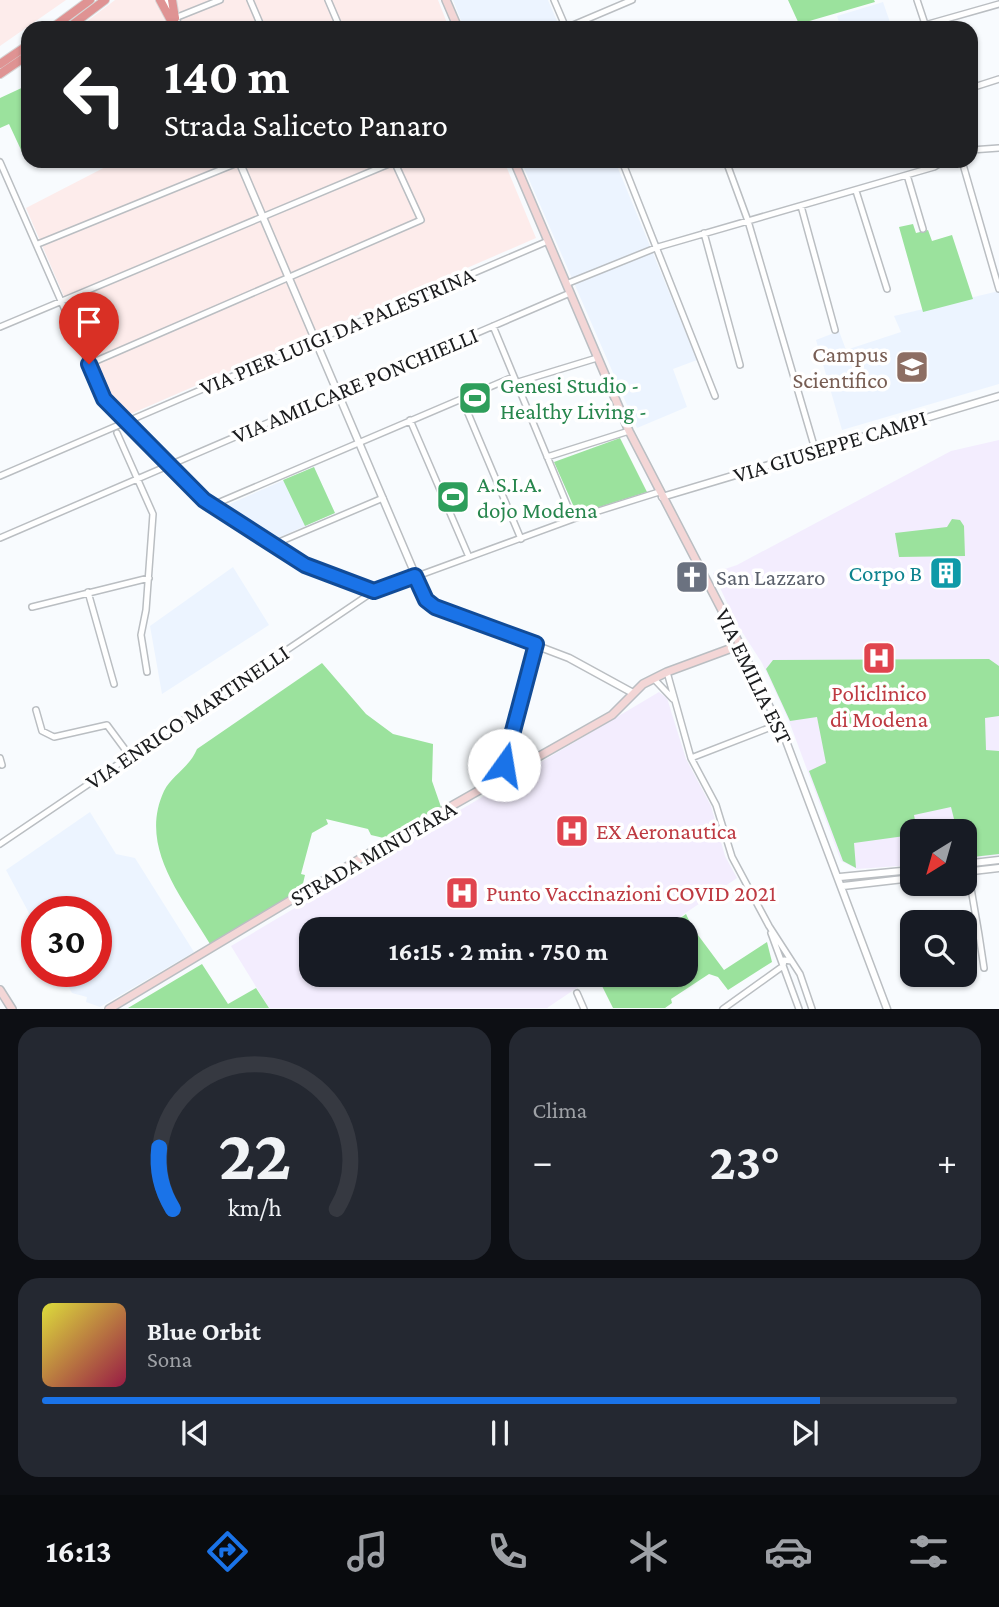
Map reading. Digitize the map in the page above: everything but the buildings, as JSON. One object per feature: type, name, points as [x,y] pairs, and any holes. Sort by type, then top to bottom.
[{"type":"highway","points":[[62,21],[90,0]]},
{"type":"highway","points":[[77,21],[105,0]]},
{"type":"highway","points":[[78,21],[111,0]]},
{"type":"highway","points":[[160,0],[174,21]]},
{"type":"highway","points":[[172,0],[175,21]]},
{"type":"highway","points":[[0,64],[21,50]]},
{"type":"highway","points":[[0,74],[21,60]]},
{"type":"main road","points":[[446,0],[455,21]]},
{"type":"main road","name":"VIA EMILIA EST","points":[[517,168],[629,431],[740,645]]},
{"type":"main road","name":"STRADA MINUTARA","points":[[109,1009],[388,842],[612,715],[633,693],[654,679],[740,645]]},
{"type":"main road","points":[[0,993],[7,1009]]},
{"type":"main road","points":[[0,993],[12,1009]]},
{"type":"street","points":[[166,0],[174,21]]},
{"type":"street","points":[[179,21],[220,0]]},
{"type":"street","points":[[250,0],[259,21]]},
{"type":"street","points":[[328,0],[337,21]]},
{"type":"street","points":[[554,0],[563,21]]},
{"type":"street","points":[[582,21],[632,0]]},
{"type":"street","points":[[917,0],[924,21]]},
{"type":"street","points":[[945,21],[999,4]]},
{"type":"street","points":[[978,86],[999,79]]},
{"type":"street","points":[[978,150],[999,148]]},
{"type":"street","points":[[0,162],[104,399],[213,505],[305,565],[374,591]]},
{"type":"street","points":[[38,244],[223,168]]},
{"type":"street","points":[[243,168],[426,600],[438,608],[569,658],[633,693]]},
{"type":"street","points":[[0,327],[379,168]]},
{"type":"street","points":[[89,364],[421,220],[398,168]]},
{"type":"street","points":[[625,168],[659,247],[715,396]]},
{"type":"street","points":[[729,168],[748,220],[815,449]]},
{"type":"street","points":[[566,284],[659,247],[856,191],[926,168]]},
{"type":"street","points":[[964,168],[999,289]]},
{"type":"street","points":[[907,175],[923,229]]},
{"type":"street","points":[[856,191],[887,289]]},
{"type":"street","points":[[801,206],[835,330]]},
{"type":"street","points":[[704,233],[740,365]]},
{"type":"street","name":"VIA PIER LUIGI DA PALESTRINA","points":[[0,476],[548,242]]},
{"type":"street","name":"VIA AMILCARE PONCHIELLI","points":[[0,538],[570,293]]},
{"type":"street","points":[[493,326],[573,519]]},
{"type":"street","points":[[213,505],[462,399],[514,380],[597,358]]},
{"type":"street","name":"VIA GIUSEPPE CAMPI","points":[[661,494],[999,396]]},
{"type":"street","points":[[462,399],[522,539]]},
{"type":"street","points":[[410,420],[469,557]]},
{"type":"street","points":[[547,457],[629,431]]},
{"type":"street","points":[[117,433],[139,477],[153,514],[149,578],[141,635],[147,672]]},
{"type":"street","name":"VIA ENRICO MARTINELLI","points":[[0,844],[374,591],[573,519],[661,494]]},
{"type":"street","points":[[272,545],[383,498]]},
{"type":"street","points":[[32,607],[149,578]]},
{"type":"street","points":[[88,592],[114,684]]},
{"type":"street","points":[[509,774],[504,758],[536,644]]},
{"type":"street","name":"VIA EMILIA EST","points":[[740,645],[779,724],[840,877],[887,1009]]},
{"type":"street","points":[[667,672],[691,758],[716,805],[732,857],[769,926],[800,974],[812,1009]]},
{"type":"street","points":[[654,679],[662,684],[674,702]]},
{"type":"street","points":[[36,710],[42,731],[54,737],[107,725],[130,756]]},
{"type":"street","points":[[691,758],[779,724]]},
{"type":"street","points":[[0,758],[2,765]]},
{"type":"street","points":[[977,865],[999,860]]},
{"type":"street","points":[[977,868],[999,868]]},
{"type":"street","points":[[840,877],[900,871]]},
{"type":"street","points":[[843,886],[900,879]]},
{"type":"street","points":[[971,896],[984,968]]},
{"type":"street","points":[[769,926],[799,1009]]},
{"type":"street","points":[[783,966],[789,968],[792,961]]},
{"type":"street","points":[[725,1008],[783,966]]},
{"type":"street","points":[[577,993],[584,1009]]},
{"type":"shaded area","points":[[0,0],[66,0],[36,21],[21,21],[21,31],[0,46]]},
{"type":"shaded area","points":[[115,0],[438,0],[446,21],[87,21]]},
{"type":"shaded area","points":[[453,0],[548,0],[557,21],[461,21]]},
{"type":"shaded area","points":[[883,2],[890,21],[839,21],[837,16]]},
{"type":"shaded area","points":[[103,168],[507,168],[536,238],[126,416],[107,397],[26,208]]},
{"type":"shaded area","points":[[524,168],[618,168],[697,360],[673,369],[687,407],[637,428]]},
{"type":"shaded area","name":"Campus Scientifico","points":[[999,291],[999,384],[842,430],[816,340],[839,331],[846,350],[901,332],[894,316]]},
{"type":"shaded area","name":"Policlinico di Modena","points":[[999,440],[999,855],[977,858],[977,819],[900,819],[900,866],[857,869],[841,861],[789,721],[762,663],[737,624],[713,573],[737,565],[951,451]]},
{"type":"shaded area","points":[[314,467],[335,513],[273,540],[223,507]]},
{"type":"shaded area","points":[[233,567],[269,625],[162,694],[150,626]]},
{"type":"shaded area","name":"EX Aeronautica","points":[[659,692],[667,698],[686,759],[711,806],[725,856],[737,878],[680,917],[299,917],[299,987],[578,987],[547,1008],[269,1008],[231,946]]},
{"type":"shaded area","points":[[90,812],[116,854],[135,858],[194,952],[100,1007],[86,1002],[87,997],[72,993],[69,987],[112,987],[112,896],[21,898],[6,870]]},
{"type":"green space","points":[[788,0],[875,2],[809,21],[798,21]]},
{"type":"green space","points":[[21,88],[21,150],[9,124],[0,128],[0,98]]},
{"type":"green space","points":[[913,224],[916,233],[928,230],[932,241],[952,235],[973,299],[923,312],[899,227]]},
{"type":"green space","points":[[620,438],[647,492],[577,514],[554,462]]},
{"type":"green space","points":[[314,467],[335,513],[305,526],[283,480]]},
{"type":"green space","points":[[952,519],[960,520],[964,526],[965,556],[899,557],[895,533],[947,527]]},
{"type":"green space","points":[[989,659],[999,666],[999,716],[985,718],[986,750],[999,751],[999,854],[977,857],[977,819],[954,819],[951,807],[914,815],[915,819],[900,819],[900,837],[854,843],[856,868],[843,861],[809,771],[826,763],[817,717],[790,721],[766,669],[773,660]]},
{"type":"green space","points":[[322,663],[366,714],[393,734],[433,744],[432,781],[441,807],[388,839],[371,835],[368,829],[326,819],[328,824],[312,833],[301,874],[305,875],[301,892],[210,944],[176,890],[160,852],[156,832],[157,812],[164,791],[197,749]]},
{"type":"green space","points":[[698,935],[724,970],[767,942],[772,962],[728,990],[718,977],[709,974],[698,981]]},
{"type":"green space","points":[[202,964],[228,1004],[256,988],[269,1008],[128,1008]]},
{"type":"green space","points":[[602,987],[689,987],[671,999],[672,1003],[665,1008],[613,1008]]},
{"type":"place","name":"Campus Scientifico","points":[[912,367]]},
{"type":"place","name":"Genesi Studio - Healthy Living -","points":[[475,398]]},
{"type":"place","name":"A.S.I.A. dojo Modena","points":[[453,497]]},
{"type":"place","name":"Corpo B","points":[[946,573]]},
{"type":"place","name":"San Lazzaro","points":[[692,577]]},
{"type":"place","name":"Policlinico di Modena","points":[[879,658]]},
{"type":"place","name":"EX Aeronautica","points":[[572,831]]},
{"type":"place","name":"Punto Vaccinazioni COVID 2021","points":[[462,893]]},
{"type":"route","points":[[89,364],[104,399],[195,492],[289,555],[305,565],[374,591],[415,576],[426,600],[435,607],[536,644],[504,765]]}]
